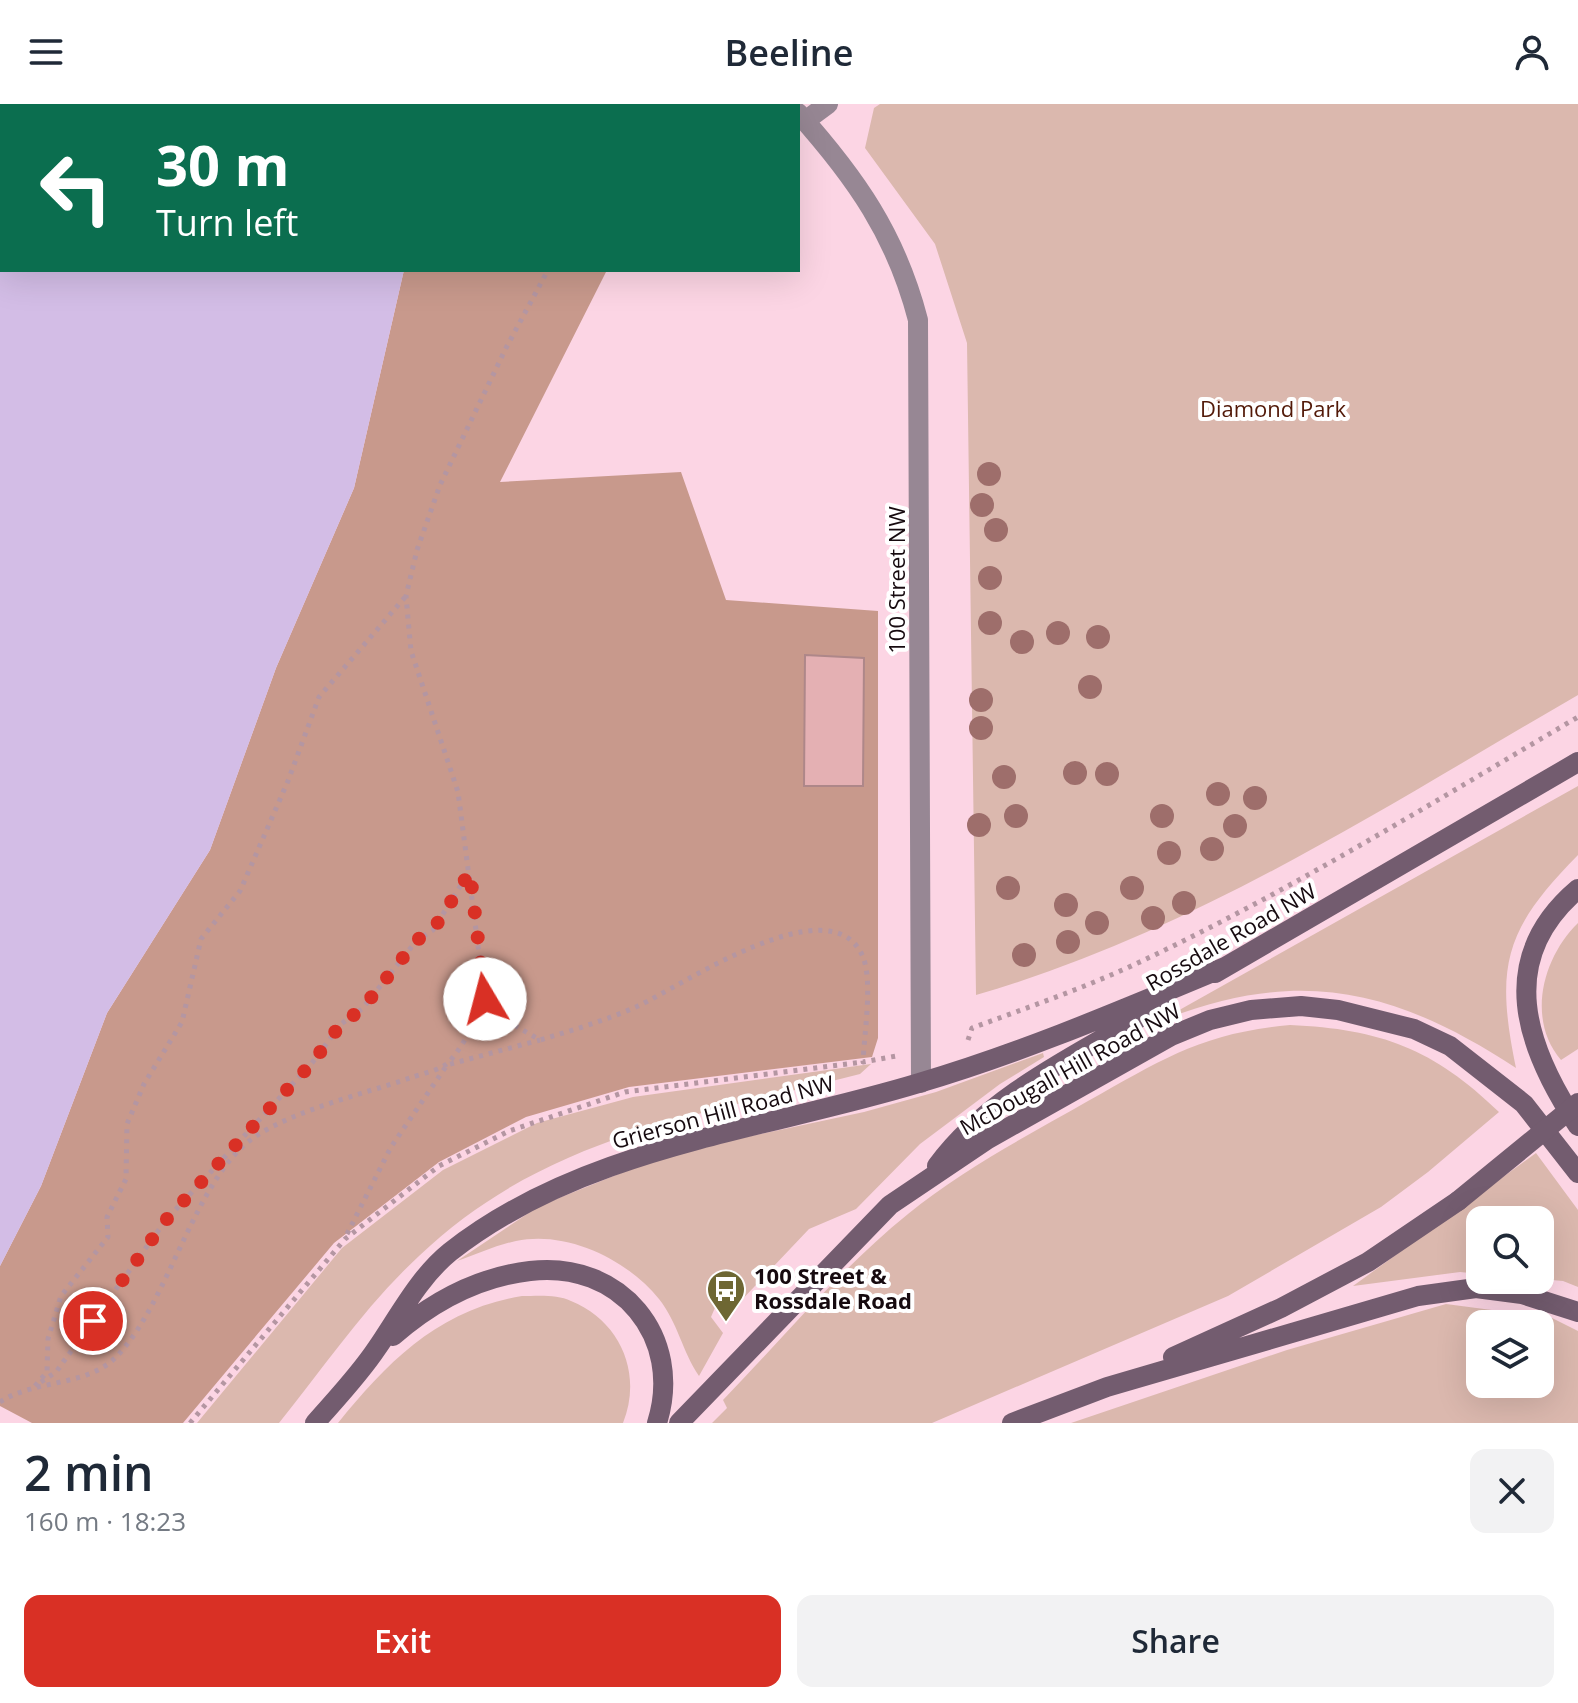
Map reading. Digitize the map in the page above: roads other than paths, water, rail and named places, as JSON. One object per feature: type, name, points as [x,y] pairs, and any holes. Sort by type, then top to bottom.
[{"type":"main road","name":"Rossdale Road NW","points":[[928,1179],[959,1138],[1022,1089],[1578,762]]},
{"type":"main road","points":[[1578,889],[1545,926],[1532,952],[1527,983],[1532,1040],[1552,1087],[1578,1126]]},
{"type":"main road","name":"Grierson Hill Road NW","points":[[315,1423],[375,1351],[408,1300],[446,1255],[492,1221],[554,1190],[665,1148],[815,1113],[921,1083],[1045,1041],[1225,967]]},
{"type":"main road","name":"McDougall Hill Road NW","points":[[679,1423],[890,1205],[988,1139],[1171,1036],[1251,1010],[1301,1006],[1374,1018],[1414,1029],[1450,1046],[1524,1104],[1578,1173]]},
{"type":"main road","points":[[1012,1423],[1107,1387],[1368,1262],[1458,1201],[1578,1103]]},
{"type":"main road","points":[[375,1351],[417,1315],[466,1288],[531,1271],[573,1273],[614,1290],[646,1321],[661,1356],[664,1375],[665,1397],[657,1423]]},
{"type":"main road","points":[[1107,1387],[1418,1296],[1476,1288],[1522,1294],[1578,1312]]},
{"type":"street","points":[[800,110],[828,104]]},
{"type":"street","name":"100 Street NW","points":[[800,116],[876,212],[903,264],[918,320],[921,1083]]},
{"type":"place","name":"100 Street & Rossdale Road","points":[[726,1323]]},
{"type":"park label","name":"Diamond Park","points":[[1273,409]]}]
